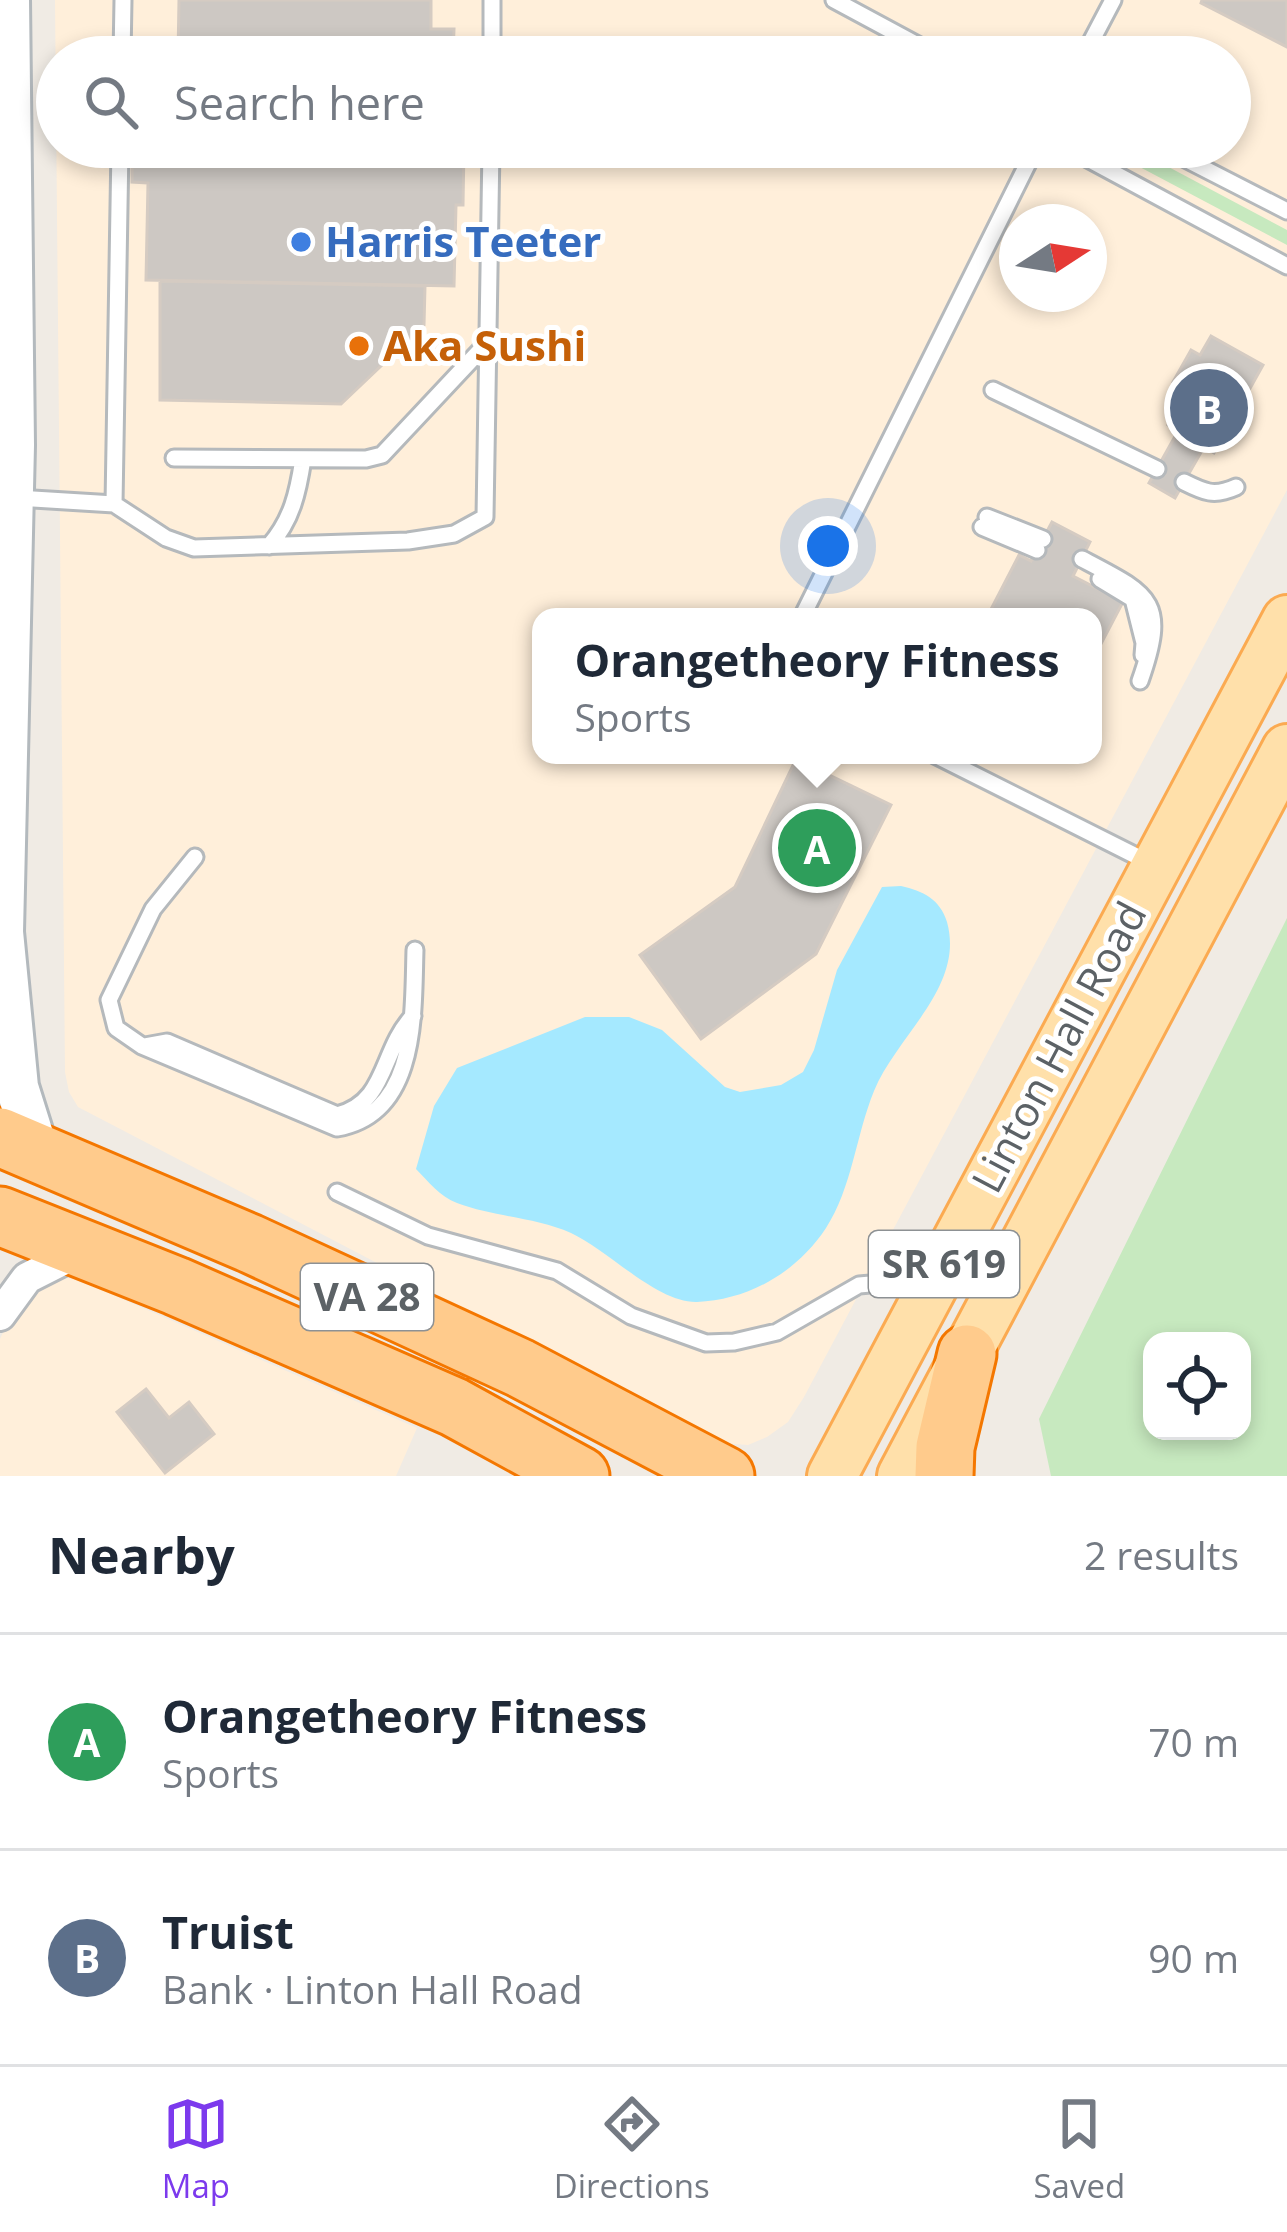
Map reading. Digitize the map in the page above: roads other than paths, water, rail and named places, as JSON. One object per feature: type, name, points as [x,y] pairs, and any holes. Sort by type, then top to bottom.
[{"type":"highway","name":"VA 28","points":[[19,1145],[500,1358],[724,1476]]},
{"type":"highway","name":"VA 28","points":[[0,1216],[454,1407],[580,1476]]},
{"type":"highway","points":[[944,1476],[945,1447],[967,1354]]},
{"type":"main road","name":"Linton Hall Road","points":[[832,1476],[1287,620]]},
{"type":"main road","name":"Linton Hall Road","points":[[902,1476],[1287,749]]},
{"type":"street","points":[[8,0],[11,497],[1,939],[19,1145]]},
{"type":"street","points":[[0,1315],[27,1278],[84,1249]]},
{"type":"lane","points":[[122,36],[123,0]]},
{"type":"lane","points":[[492,36],[493,0]]},
{"type":"lane","points":[[834,0],[901,36]]},
{"type":"lane","points":[[1094,36],[1113,0]]},
{"type":"lane","points":[[114,505],[120,168]]},
{"type":"lane","points":[[11,497],[114,505],[166,538],[194,548],[408,541],[454,534],[485,517],[491,168]]},
{"type":"lane","points":[[806,608],[1026,168]]},
{"type":"lane","points":[[1105,168],[1287,266]]},
{"type":"lane","points":[[1203,168],[1287,211]]},
{"type":"lane","points":[[174,458],[366,459],[382,454],[488,342]]},
{"type":"lane","points":[[993,389],[1157,469]]},
{"type":"lane","points":[[269,546],[284,529],[295,504],[303,459]]},
{"type":"lane","points":[[1184,482],[1208,494],[1235,488]]},
{"type":"lane","points":[[984,522],[1040,544]]},
{"type":"lane","points":[[1080,562],[1136,587],[1152,611],[1152,646],[1140,681]]},
{"type":"lane","points":[[953,764],[1155,865]]},
{"type":"lane","points":[[195,857],[153,909],[109,1000],[116,1028],[142,1046],[338,1128],[359,1124],[376,1113],[390,1094],[411,1046],[415,950]]},
{"type":"lane","points":[[337,1192],[428,1236],[557,1271],[631,1316],[706,1343],[777,1332],[859,1286],[937,1278]]},
{"type":"water","points":[[901,886],[930,897],[944,914],[950,946],[946,968],[926,1010],[874,1091],[835,1212],[801,1258],[770,1281],[735,1296],[682,1300],[649,1285],[571,1233],[451,1200],[416,1169],[434,1106],[457,1068],[585,1017],[629,1017],[662,1030],[725,1087],[740,1092],[781,1085],[803,1072],[837,970],[882,887]]},
{"type":"place","name":"Harris Teeter","points":[[301,242]]},
{"type":"place","name":"Aka Sushi","points":[[359,346]]},
{"type":"place","name":"Truist","points":[[1209,408]]},
{"type":"place","name":"Orangetheory Fitness","points":[[817,848]]}]
